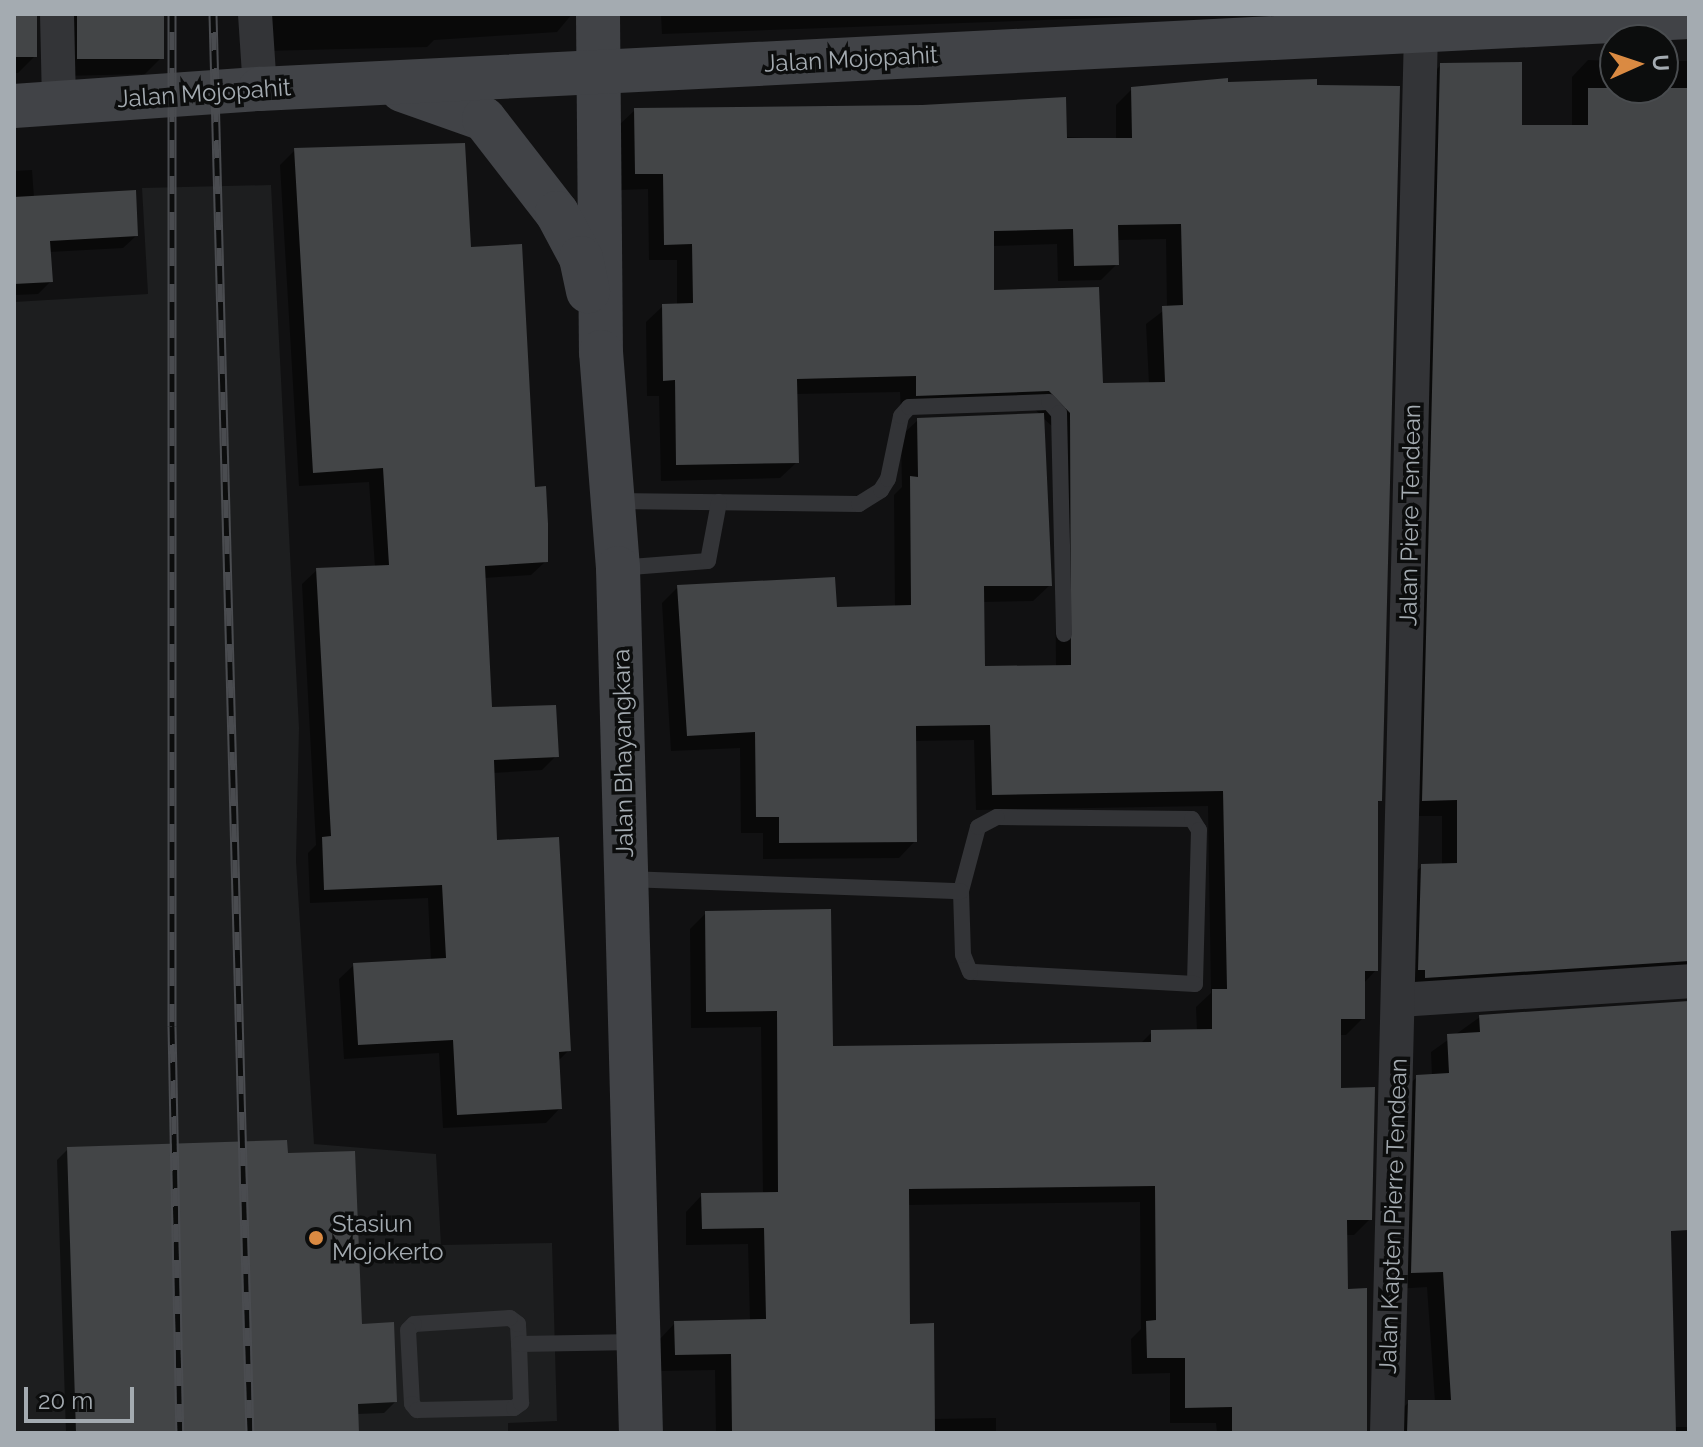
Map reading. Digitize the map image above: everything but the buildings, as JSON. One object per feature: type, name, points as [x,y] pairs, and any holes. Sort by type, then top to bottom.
[{"type":"main road","name":"Jalan Bhayangkara","points":[[598,14],[596,74],[601,352],[618,568],[641,1433]]},
{"type":"main road","name":"Jalan Mojopahit","points":[[14,106],[379,82],[596,74],[1276,26],[1421,31],[1670,17]]},
{"type":"main road","points":[[379,82],[484,119],[522,162],[581,258],[601,352]]},
{"type":"street","points":[[57,14],[59,103]]},
{"type":"street","points":[[255,14],[260,89]]},
{"type":"street","name":"Jalan Piere Tendean","points":[[1399,1000],[1421,31]]},
{"type":"street","points":[[1399,1000],[1689,981]]},
{"type":"street","name":"Jalan Kapten Pierre Tendean","points":[[1387,1433],[1399,1000]]},
{"type":"lane","points":[[614,501],[859,504],[881,490],[888,479],[901,416],[909,407],[1049,402],[1059,413],[1064,634]]},
{"type":"lane","points":[[618,568],[708,561],[719,502]]},
{"type":"lane","points":[[991,818],[1192,819],[1199,830],[1198,978],[1188,988],[977,974],[965,966],[961,891],[978,827],[991,818]]},
{"type":"lane","points":[[626,879],[961,891]]},
{"type":"lane","points":[[510,1318],[518,1324],[519,1344],[521,1403],[514,1408],[417,1410],[412,1404],[408,1330],[414,1324],[510,1318]]},
{"type":"lane","points":[[519,1344],[638,1342]]},
{"type":"shaded area","name":"Stasiun Mojokerto","points":[[271,185],[299,728],[296,861],[314,1144],[436,1154],[441,1245],[552,1243],[557,1421],[508,1423],[508,1433],[14,1433],[14,302],[148,294],[142,188]]},
{"type":"railway","points":[[172,14],[172,1026],[180,1433]]},
{"type":"railway","points":[[213,14],[250,1433]]},
{"type":"place","name":"Stasiun Mojokerto","points":[[316,1238]]}]
